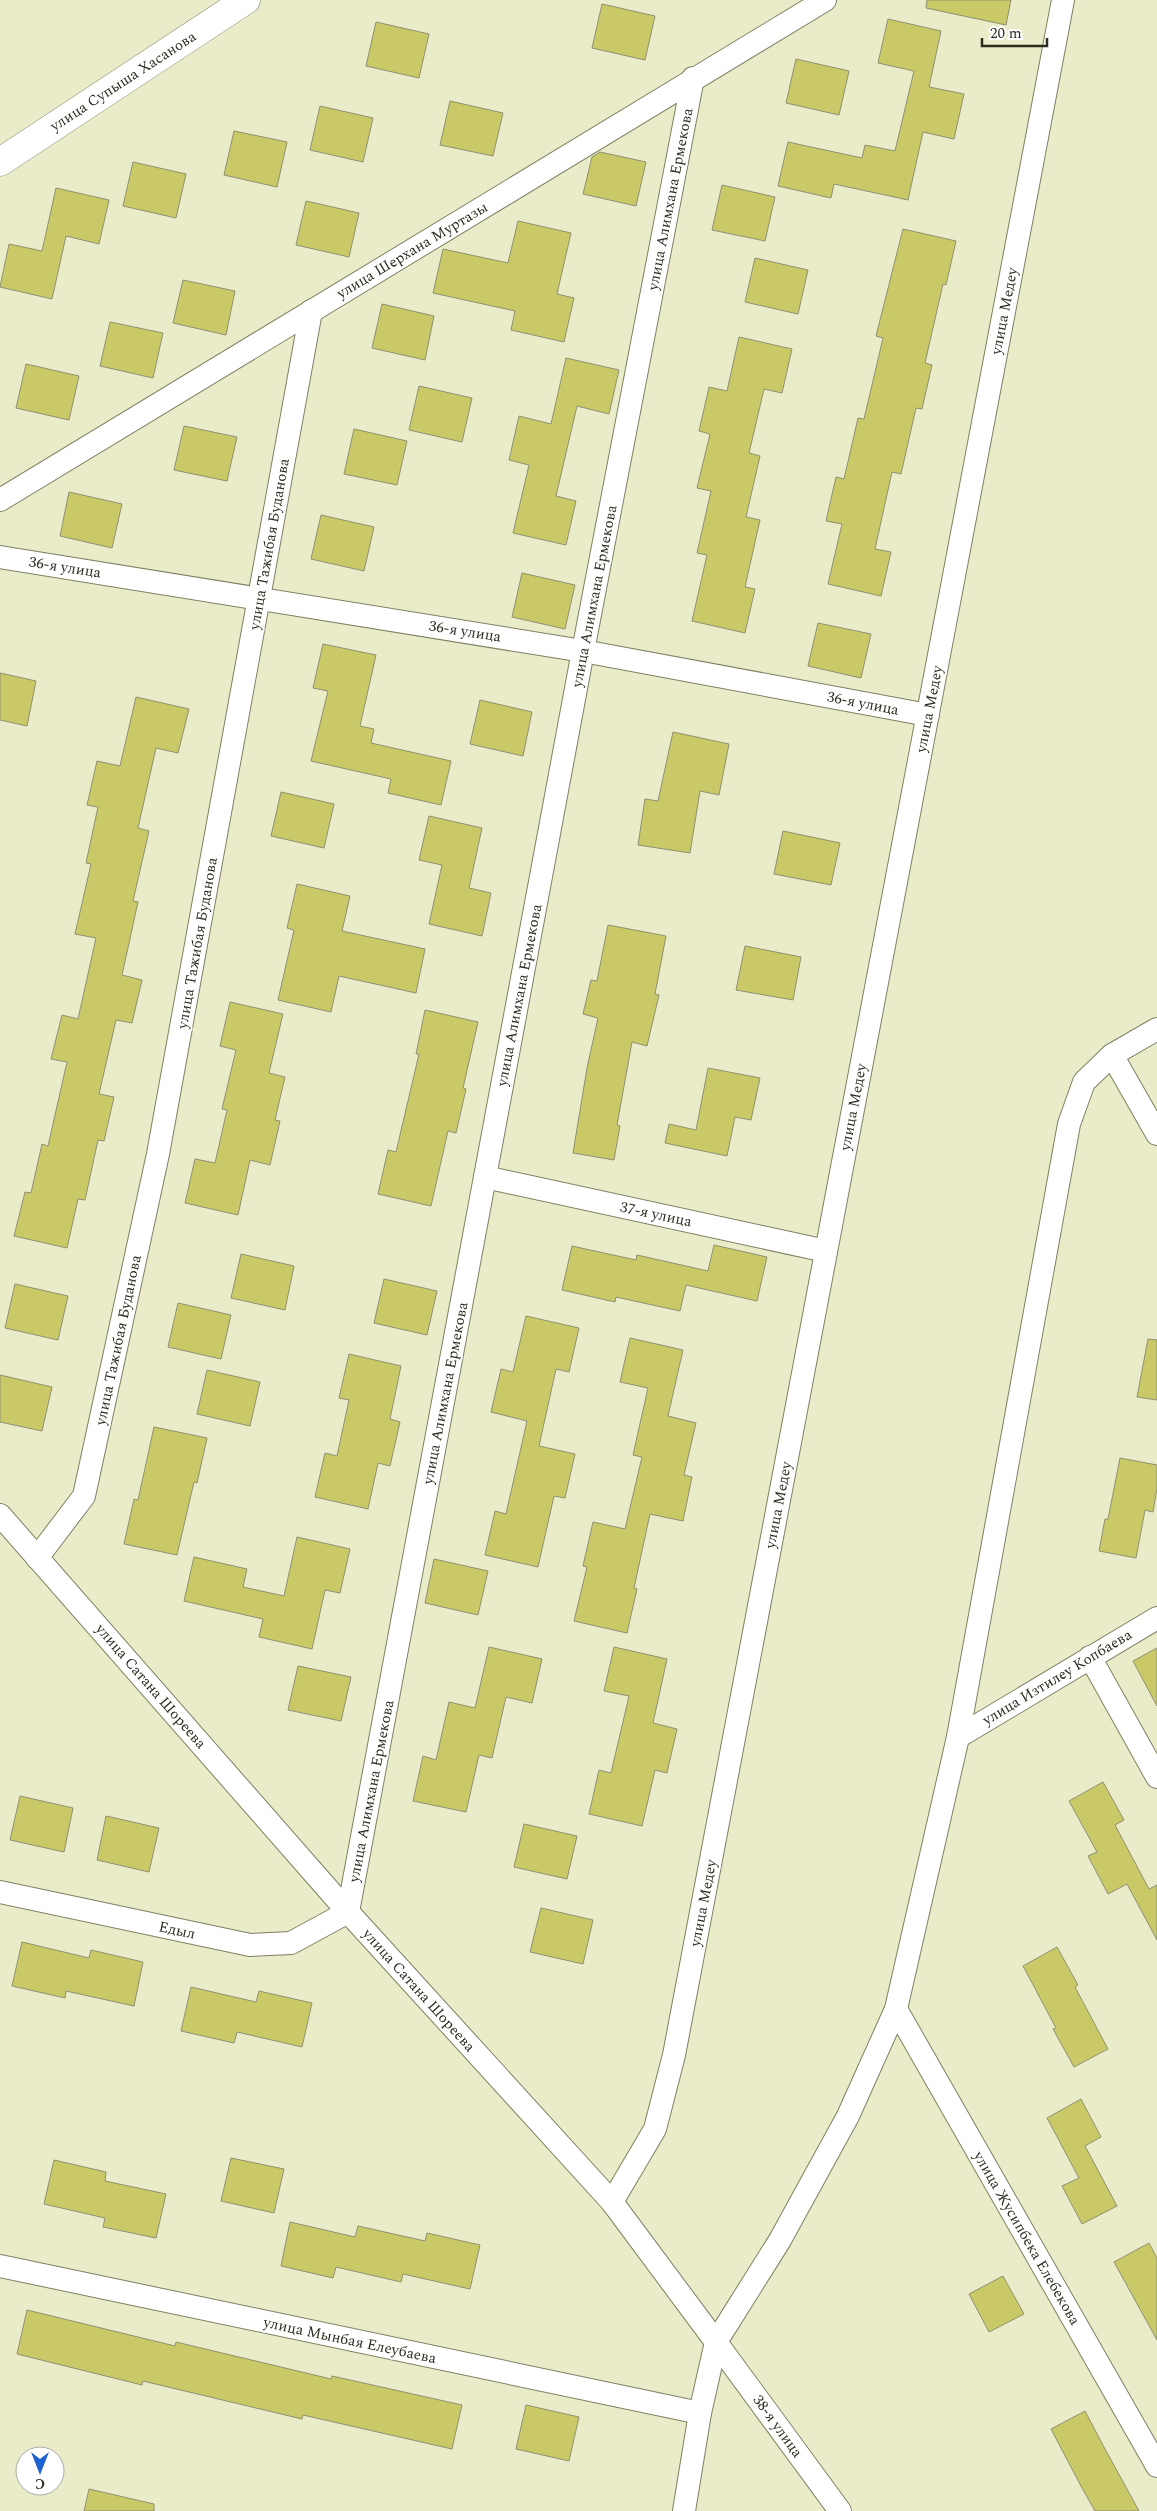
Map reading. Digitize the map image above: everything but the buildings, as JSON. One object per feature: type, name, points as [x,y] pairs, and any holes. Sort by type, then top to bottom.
[{"type":"street","name":"улица Супыша Хасанова","points":[[0,162],[246,0]]},
{"type":"street","name":"улица Шерхана Муртазы","points":[[0,500],[693,78],[825,0]]},
{"type":"street","name":"улица Медеу","points":[[612,2202],[655,2129],[674,2055],[1063,0]]},
{"type":"street","name":"улица Алимхана Ермекова","points":[[348,1912],[583,651],[693,78]]},
{"type":"street","name":"улица Тажибая Буданова","points":[[37,1558],[84,1496],[158,1154],[311,312]]},
{"type":"street","name":"36-я улица","points":[[0,557],[583,651],[928,715]]},
{"type":"street","points":[[684,2511],[700,2413],[716,2342],[780,2240],[848,2116],[896,2009],[958,1737],[1069,1124],[1084,1082],[1112,1055],[1157,1029]]},
{"type":"street","points":[[1112,1055],[1157,1134]]},
{"type":"street","name":"37-я улица","points":[[485,1177],[826,1252]]},
{"type":"street","name":"улица Сатана Шореева","points":[[0,1515],[348,1912],[612,2202],[716,2342]]},
{"type":"street","name":"улица Изтилеу Копбаева","points":[[958,1737],[1157,1618]]},
{"type":"street","points":[[1090,1657],[1157,1777]]},
{"type":"street","name":"Едыл","points":[[0,1892],[250,1945],[291,1943],[348,1912]]},
{"type":"street","name":"улица Жусипбека Елебекова","points":[[896,2009],[1157,2466]]},
{"type":"street","name":"улица Мынбая Елеубаева","points":[[0,2266],[700,2413]]},
{"type":"street","name":"38-я улица","points":[[716,2342],[840,2511]]}]
